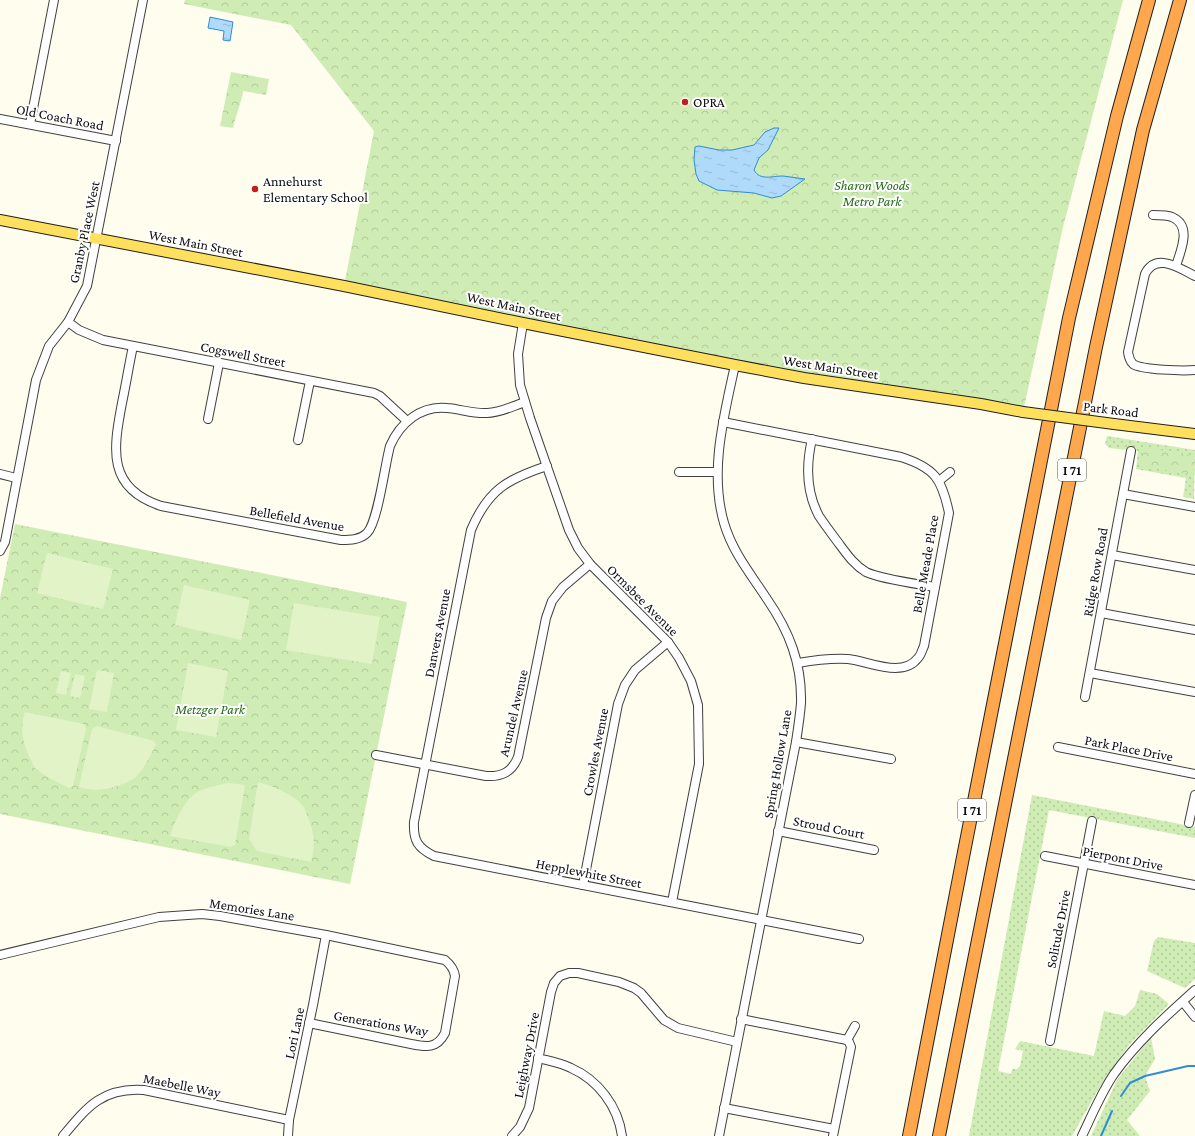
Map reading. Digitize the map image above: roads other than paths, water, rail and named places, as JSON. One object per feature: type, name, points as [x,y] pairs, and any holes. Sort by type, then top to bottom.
[{"type":"highway","name":"I 71","points":[[909,1136],[966,838],[1069,318],[1117,116],[1149,0]]},
{"type":"highway","name":"I 71","points":[[939,1136],[1096,346],[1143,130],[1180,0]]},
{"type":"main road","name":"West Main Street","points":[[0,220],[344,286],[804,378],[981,404],[1023,412]]},
{"type":"main road","name":"Park Road","points":[[1023,412],[1195,434]]},
{"type":"street","points":[[30,124],[54,0]]},
{"type":"street","name":"Granby Place West","points":[[0,551],[5,542],[16,478],[36,380],[49,346],[68,322],[87,286],[143,0]]},
{"type":"street","name":"Old Coach Road","points":[[0,119],[116,141]]},
{"type":"street","points":[[1153,214],[1172,217],[1180,224],[1184,233],[1183,243],[1176,266]]},
{"type":"street","points":[[1195,276],[1176,266],[1163,262],[1155,262],[1148,267],[1145,274],[1128,352],[1129,359],[1133,364],[1140,366],[1178,371],[1195,370]]},
{"type":"street","name":"Cogswell Street","points":[[68,322],[79,330],[103,340],[356,389],[380,396],[407,421]]},
{"type":"street","name":"Ormsbee Avenue","points":[[523,323],[518,354],[520,385],[569,530],[578,548],[590,564],[668,642],[679,658],[688,676],[698,705],[699,764],[672,902]]},
{"type":"street","name":"Bellefield Avenue","points":[[133,346],[119,420],[115,457],[125,483],[134,492],[147,501],[161,506],[341,540],[355,540],[367,533],[374,521],[390,446],[394,436],[407,421],[415,415],[429,410],[447,408],[475,413],[488,413],[499,411],[525,402]]},
{"type":"street","points":[[208,418],[219,363]]},
{"type":"street","name":"Spring Hollow Lane","points":[[719,1136],[796,742],[801,703],[798,663],[787,630],[768,599],[739,560],[730,541],[724,522],[717,472],[723,422],[735,365]]},
{"type":"street","points":[[298,440],[310,381]]},
{"type":"street","name":"Belle Meade Place","points":[[723,422],[901,457],[917,462],[928,469],[939,481],[945,492],[949,513],[924,646],[919,657],[910,665],[898,668],[848,659],[823,658],[798,663]]},
{"type":"street","points":[[812,439],[808,453],[807,469],[808,483],[813,501],[819,516],[850,559],[868,572],[882,577],[935,587]]},
{"type":"street","name":"Ridge Row Road","points":[[1086,697],[1131,451]]},
{"type":"street","name":"Danvers Avenue","points":[[416,842],[413,832],[414,822],[471,530],[483,506],[498,489],[521,475],[547,466]]},
{"type":"street","points":[[679,472],[717,472]]},
{"type":"street","points":[[939,481],[950,472]]},
{"type":"street","points":[[0,474],[16,478]]},
{"type":"street","points":[[1123,494],[1195,507]]},
{"type":"street","points":[[1112,555],[1195,570]]},
{"type":"street","name":"Arundel Avenue","points":[[376,755],[493,777],[506,773],[512,769],[518,757],[546,618],[552,601],[563,587],[590,564]]},
{"type":"street","points":[[1101,612],[1195,630]]},
{"type":"street","name":"Crowles Avenue","points":[[583,885],[618,704],[625,685],[635,670],[668,642]]},
{"type":"street","points":[[1090,673],[1195,692]]},
{"type":"street","points":[[796,742],[890,759]]},
{"type":"street","name":"Park Place Drive","points":[[1058,747],[1195,774]]},
{"type":"street","points":[[1189,823],[1195,795]]},
{"type":"street","name":"Solitude Drive","points":[[1050,1041],[1092,821]]},
{"type":"street","name":"Stroud Court","points":[[778,831],[874,850]]},
{"type":"street","name":"Hepplewhite Street","points":[[416,842],[424,851],[434,856],[859,939]]},
{"type":"street","name":"Pierpont Drive","points":[[1045,856],[1195,885]]},
{"type":"street","name":"Memories Lane","points":[[0,955],[159,917],[184,914],[220,916],[326,935],[445,960],[451,965]]},
{"type":"street","name":"Lori Lane","points":[[288,1136],[289,1120],[326,935]]},
{"type":"street","name":"Generations Way","points":[[309,1023],[427,1047],[434,1045],[443,1038],[445,1033],[455,976],[451,965]]},
{"type":"street","name":"Leighway Drive","points":[[512,1136],[520,1128],[529,1108],[551,992],[554,983],[560,976],[569,973],[578,973],[627,985],[641,993],[664,1020],[678,1028],[737,1042]]},
{"type":"street","points":[[1082,1136],[1114,1075],[1126,1059],[1147,1035],[1195,990]]},
{"type":"street","points":[[1182,1002],[1195,1016]]},
{"type":"street","points":[[724,1108],[834,1133],[851,1047],[847,1040],[741,1019]]},
{"type":"street","points":[[847,1040],[855,1026]]},
{"type":"street","points":[[538,1058],[570,1067],[585,1076],[600,1088],[610,1102],[618,1118],[622,1136]]},
{"type":"street","name":"Maebelle Way","points":[[64,1136],[84,1111],[107,1095],[134,1089],[289,1120]]},
{"type":"water","points":[[210,17],[233,22],[230,41],[223,40],[224,31],[208,28]]},
{"type":"water","points":[[774,128],[779,128],[768,150],[759,158],[754,170],[763,177],[783,176],[805,179],[781,196],[772,198],[754,193],[717,190],[699,181],[696,174],[694,160],[695,147],[699,146],[719,150],[732,150],[754,145],[765,132]]},
{"type":"waterway","points":[[1121,1096],[1130,1083],[1145,1076],[1188,1066],[1195,1066]]},
{"type":"waterway","points":[[1101,1136],[1112,1111]]},
{"type":"place","name":"OPRA","points":[[685,102]]},
{"type":"place","name":"Annehurst Elementary School","points":[[255,189]]},
{"type":"park label","name":"Sharon Woods Metro Park","points":[[872,194]]},
{"type":"park label","name":"Metzger Park","points":[[210,709]]}]
